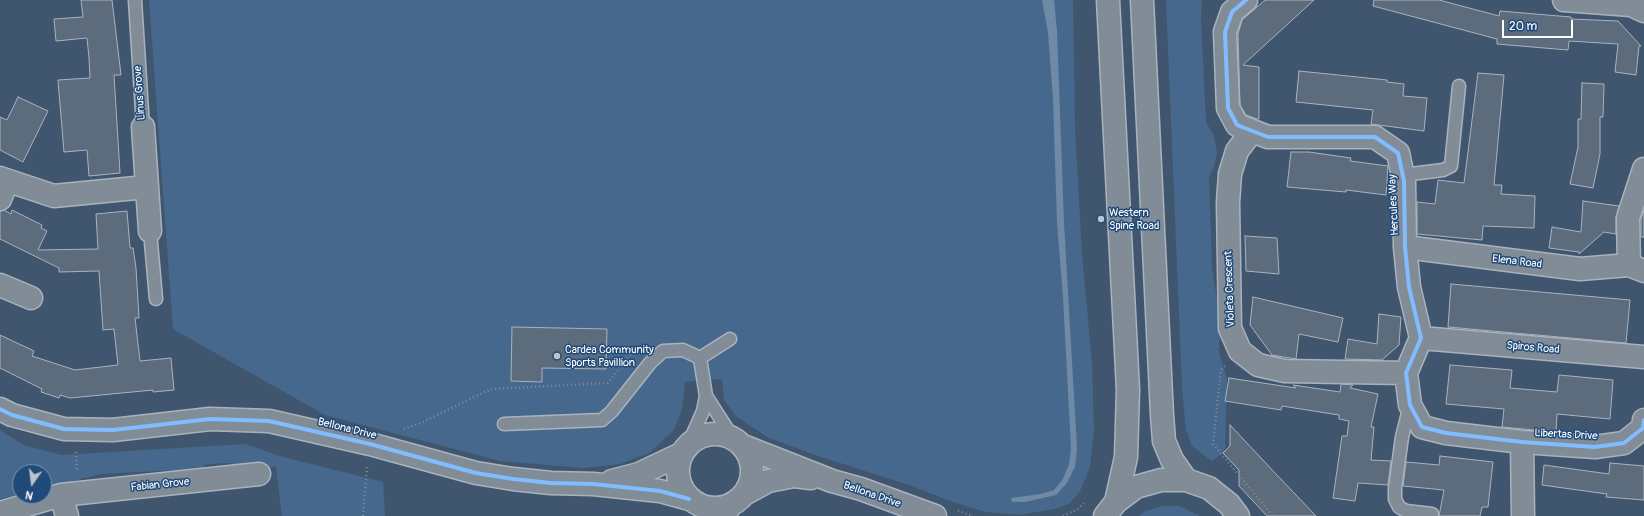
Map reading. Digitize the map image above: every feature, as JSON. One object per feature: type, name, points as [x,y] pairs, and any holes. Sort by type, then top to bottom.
[{"type":"street","points":[[1107,512],[1126,457],[1128,390],[1108,0]]},
{"type":"street","points":[[1142,0],[1164,441],[1172,460],[1186,480]]},
{"type":"street","name":"Hercules Way","points":[[1246,0],[1232,12],[1224,32],[1228,108],[1237,125],[1268,137],[1375,137],[1398,153],[1403,175],[1405,247],[1409,287],[1421,338]]},
{"type":"street","points":[[1564,0],[1631,5],[1644,11]]},
{"type":"street","name":"Linus Grove","points":[[143,127],[150,231]]},
{"type":"street","name":"Violeta Crescent","points":[[1252,131],[1237,151],[1230,174],[1228,202],[1230,328],[1240,351],[1258,365],[1285,371],[1406,373]]},
{"type":"street","points":[[1636,268],[1628,218],[1644,169]]},
{"type":"street","points":[[2,186],[54,196],[146,187]]},
{"type":"street","name":"Elena Road","points":[[1405,247],[1580,269],[1636,268]]},
{"type":"street","points":[[0,285],[31,298]]},
{"type":"street","points":[[1421,338],[1406,373],[1410,405],[1422,427],[1446,433],[1522,442],[1523,516]]},
{"type":"street","name":"Spiros Road","points":[[1421,338],[1644,357]]},
{"type":"street","name":"Bellona Drive","points":[[0,409],[12,415],[64,429],[113,430],[210,419],[268,421],[370,444],[476,473],[551,483],[594,484],[660,491],[698,507],[712,509],[738,503],[768,481],[794,476],[832,481]]},
{"type":"street","name":"Libertas Drive","points":[[1522,442],[1595,447],[1624,443],[1644,425]]},
{"type":"street","name":"Bellona Drive","points":[[594,484],[617,481],[639,474],[685,450],[698,438],[710,434],[722,434],[832,481],[861,489],[935,516]]},
{"type":"street","points":[[738,442],[750,456],[752,468],[751,481],[738,503]]},
{"type":"street","points":[[685,450],[678,466],[678,478],[682,489],[698,507]]},
{"type":"street","name":"Fabian Grove","points":[[0,513],[61,496],[259,474]]},
{"type":"street","points":[[1107,512],[1136,487],[1161,480],[1186,480],[1210,488],[1229,504],[1238,516]]},
{"type":"street","points":[[61,496],[67,516]]},
{"type":"lane","name":"Linus Grove","points":[[135,0],[143,127]]},
{"type":"lane","points":[[1403,175],[1443,170],[1451,166],[1459,86]]},
{"type":"lane","name":"Linus Grove","points":[[150,231],[156,299]]},
{"type":"lane","points":[[700,358],[730,339]]},
{"type":"lane","points":[[504,424],[602,420],[612,411],[650,363],[663,351],[683,350],[700,358]]},
{"type":"lane","points":[[685,450],[704,411],[706,396],[700,358]]},
{"type":"lane","points":[[706,396],[738,442]]},
{"type":"lane","points":[[1410,405],[1402,438],[1395,488],[1395,499],[1399,507],[1406,511],[1432,514]]},
{"type":"path","points":[[397,432],[423,422],[491,389],[608,384],[637,346]]},
{"type":"path","points":[[1240,351],[1221,370],[1213,444],[1273,516]]},
{"type":"path","points":[[363,516],[365,480],[370,444]]},
{"type":"shaded area","points":[[149,0],[1073,0],[1075,127],[1082,255],[1092,363],[1094,431],[1090,467],[1080,491],[1069,504],[1054,509],[1019,515],[986,512],[950,501],[909,485],[815,455],[767,437],[736,416],[724,400],[722,379],[685,382],[682,409],[674,430],[649,453],[620,464],[584,468],[500,461],[325,415],[173,329]]},
{"type":"shaded area","points":[[1042,0],[1054,0],[1057,31],[1064,223],[1077,448],[1075,467],[1067,483],[1056,495],[1025,502],[1012,502],[1011,498],[1041,494],[1054,490],[1063,479],[1069,464],[1071,448],[1063,298],[1057,223],[1053,99],[1048,32]]},
{"type":"shaded area","points":[[1166,0],[1202,0],[1201,18],[1206,122],[1214,136],[1217,153],[1214,167],[1209,177],[1212,267],[1216,294],[1224,315],[1224,332],[1219,342],[1219,353],[1227,379],[1225,451],[1212,461],[1192,446],[1186,430],[1182,388]]},
{"type":"shaded area","points":[[0,430],[24,445],[61,455],[246,444],[279,456],[383,482],[385,516],[282,516],[276,467],[240,468],[231,463],[207,464],[200,469],[101,474],[52,486],[52,464],[12,464],[12,496],[0,499]]},
{"type":"shaded area","points":[[1162,506],[1179,506],[1200,516],[1139,516],[1146,511]]},
{"type":"building","points":[[81,0],[112,0],[121,75],[114,75],[120,173],[89,176],[87,150],[64,152],[58,80],[90,78],[89,58],[87,38],[56,41],[54,19],[83,17]]},
{"type":"building","points":[[1265,0],[1314,0],[1243,65],[1259,67],[1259,119],[1257,119],[1246,115],[1240,105],[1238,34],[1242,20]]},
{"type":"building","points":[[1374,0],[1439,0],[1499,16],[1500,11],[1571,17],[1571,19],[1618,21],[1641,46],[1639,46],[1636,75],[1615,72],[1618,44],[1569,41],[1568,50],[1497,44],[1497,39],[1373,6]]},
{"type":"building","points":[[1299,71],[1387,80],[1387,82],[1404,84],[1403,96],[1427,98],[1424,131],[1371,124],[1373,110],[1296,102]]},
{"type":"building","points":[[1478,73],[1504,75],[1494,185],[1502,185],[1501,194],[1535,196],[1534,228],[1483,226],[1482,240],[1417,234],[1417,202],[1435,204],[1438,180],[1464,183]]},
{"type":"building","points":[[1582,83],[1604,84],[1603,117],[1600,117],[1600,154],[1593,188],[1570,184],[1578,147],[1578,119],[1581,119]]},
{"type":"building","points":[[18,97],[48,111],[23,162],[0,150],[0,117],[7,120]]},
{"type":"building","points":[[1291,152],[1309,152],[1351,158],[1350,161],[1388,166],[1386,195],[1346,190],[1346,192],[1287,187]]},
{"type":"building","points":[[1583,201],[1619,206],[1616,218],[1616,234],[1604,232],[1579,254],[1579,252],[1549,248],[1552,227],[1581,232]]},
{"type":"building","points":[[4,210],[11,214],[12,210],[42,225],[41,228],[47,231],[38,250],[98,249],[96,214],[127,211],[130,248],[133,248],[136,268],[139,318],[135,318],[140,361],[171,358],[174,390],[153,392],[153,390],[70,398],[60,395],[59,398],[41,392],[42,389],[0,368],[0,335],[34,351],[32,356],[75,370],[118,365],[114,329],[103,330],[99,271],[59,272],[59,268],[0,239],[0,211]]},
{"type":"building","points":[[1644,210],[1644,237],[1641,237],[1641,220]]},
{"type":"building","points":[[1245,236],[1277,238],[1279,274],[1246,271]]},
{"type":"building","points":[[1451,284],[1630,300],[1626,343],[1448,327]]},
{"type":"building","points":[[1253,297],[1343,318],[1338,342],[1299,334],[1296,359],[1272,355],[1250,325]]},
{"type":"building","points":[[1379,314],[1401,317],[1399,345],[1382,360],[1345,359],[1348,339],[1377,344]]},
{"type":"building","name":"Cardea Community Sports Pavillion","points":[[512,327],[607,329],[606,369],[542,368],[542,382],[511,381]]},
{"type":"building","points":[[1450,365],[1512,370],[1510,388],[1557,392],[1559,375],[1613,380],[1610,419],[1557,414],[1556,432],[1502,427],[1504,409],[1446,404]]},
{"type":"building","points":[[1229,378],[1296,388],[1293,385],[1340,392],[1341,384],[1353,385],[1350,388],[1378,394],[1371,427],[1374,427],[1371,460],[1391,461],[1388,485],[1358,483],[1355,501],[1333,498],[1342,436],[1347,436],[1349,421],[1339,419],[1339,415],[1282,406],[1281,410],[1225,401]]},
{"type":"building","points":[[1230,425],[1316,516],[1267,516],[1239,486],[1239,470],[1223,453],[1230,446]]},
{"type":"building","points":[[1440,456],[1493,462],[1488,507],[1482,507],[1480,516],[1439,516],[1444,490],[1403,486],[1406,462],[1439,465]]},
{"type":"building","points":[[1610,463],[1644,466],[1644,500],[1606,497],[1607,494],[1542,485],[1544,465],[1609,474]]},
{"type":"cycle path","points":[[1246,0],[1232,12],[1225,32],[1228,108],[1237,125],[1268,137],[1375,137],[1398,153],[1404,181],[1405,247],[1409,287],[1421,338],[1406,373],[1410,405],[1422,427],[1446,433],[1522,442],[1595,447],[1624,443],[1643,428],[1644,420]]},
{"type":"cycle path","points":[[0,409],[12,415],[64,429],[113,430],[210,419],[269,421],[370,444],[476,473],[551,483],[593,484],[660,491],[689,499]]},
{"type":"place","name":"Western Spine Road","points":[[1101,219]]},
{"type":"place","name":"Cardea Community Sports Pavillion","points":[[557,356]]}]
